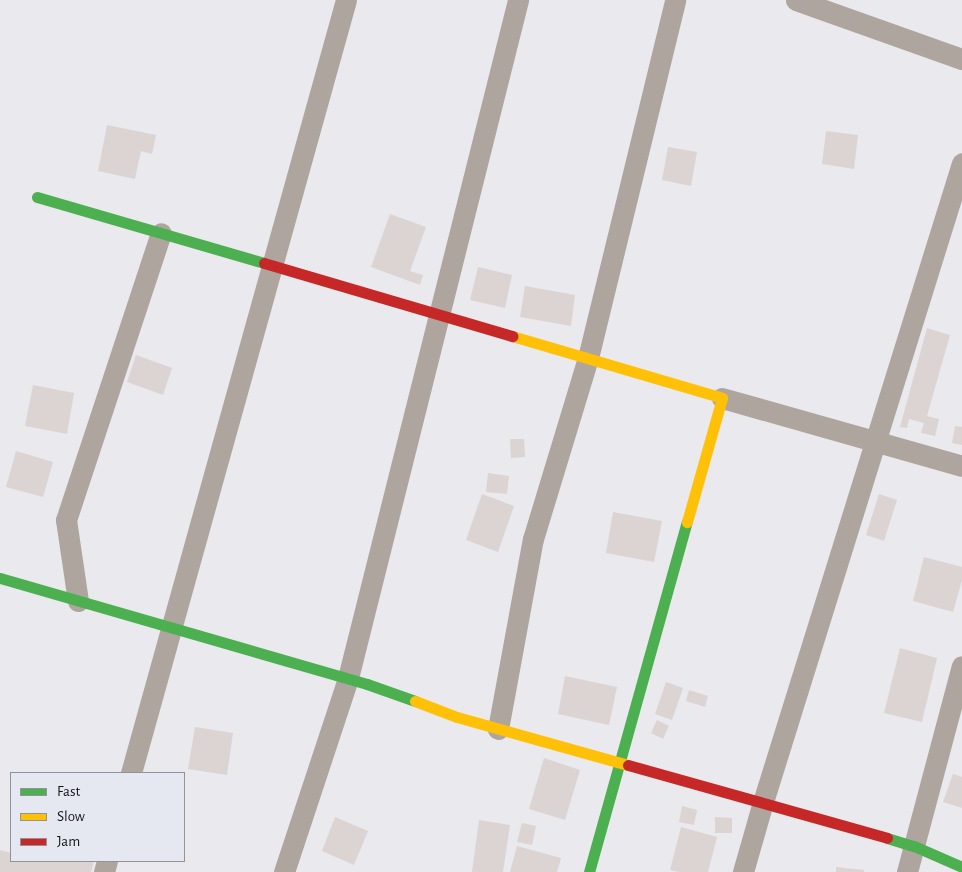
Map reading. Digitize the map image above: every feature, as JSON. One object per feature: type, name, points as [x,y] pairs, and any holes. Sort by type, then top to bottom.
[{"type":"street","points":[[132,772],[346,0]]},
{"type":"street","points":[[284,872],[348,678],[518,0]]},
{"type":"street","points":[[498,729],[533,539],[588,358],[675,0]]},
{"type":"street","points":[[796,0],[962,59]]},
{"type":"street","points":[[743,872],[763,802],[962,162]]},
{"type":"street","points":[[37,197],[722,398],[962,466]]},
{"type":"street","points":[[78,600],[66,520],[161,233]]},
{"type":"street","points":[[589,872],[722,398]]},
{"type":"street","points":[[0,578],[348,678],[457,717],[914,846],[962,867]]},
{"type":"street","points":[[907,872],[962,666]]},
{"type":"building","points":[[107,125],[156,135],[152,154],[141,151],[135,179],[98,171]]},
{"type":"building","points":[[826,131],[858,135],[854,169],[822,164]]},
{"type":"building","points":[[668,147],[697,152],[691,186],[662,180]]},
{"type":"building","points":[[390,214],[426,227],[410,271],[423,275],[420,285],[371,267]]},
{"type":"building","points":[[478,267],[512,275],[505,308],[470,300]]},
{"type":"building","points":[[525,286],[575,295],[571,326],[520,317]]},
{"type":"building","points":[[927,328],[950,335],[927,416],[939,419],[935,436],[921,433],[924,423],[909,419],[907,428],[900,427]]},
{"type":"building","points":[[136,355],[172,368],[163,395],[127,382]]},
{"type":"building","points":[[33,385],[74,393],[67,434],[25,426]]},
{"type":"building","points":[[955,426],[962,427],[962,445],[952,443]]},
{"type":"building","points":[[510,439],[524,439],[525,457],[511,458]]},
{"type":"building","points":[[16,451],[53,462],[43,497],[6,487]]},
{"type":"building","points":[[488,473],[509,476],[507,494],[486,492]]},
{"type":"building","points":[[482,494],[514,506],[498,552],[466,540]]},
{"type":"building","points":[[879,494],[897,500],[884,541],[866,535]]},
{"type":"building","points":[[613,512],[662,521],[654,562],[606,553]]},
{"type":"building","points":[[924,557],[962,567],[962,580],[953,612],[913,601]]},
{"type":"building","points":[[900,648],[937,658],[922,722],[884,713]]},
{"type":"building","points":[[565,676],[617,687],[609,725],[558,714]]},
{"type":"building","points":[[666,682],[683,688],[672,720],[655,714]]},
{"type":"building","points":[[689,690],[708,696],[705,707],[686,701]]},
{"type":"building","points":[[657,720],[669,726],[663,739],[651,733]]},
{"type":"building","points":[[195,727],[233,733],[227,775],[188,769]]},
{"type":"building","points":[[544,758],[580,770],[565,820],[529,809]]},
{"type":"building","points":[[953,774],[962,777],[962,808],[943,802]]},
{"type":"building","points":[[682,806],[697,810],[694,825],[679,822]]},
{"type":"building","points":[[335,817],[368,831],[354,865],[322,851]]},
{"type":"building","points":[[715,817],[732,818],[732,833],[715,833]]},
{"type":"building","points":[[479,820],[510,825],[503,872],[472,872]]},
{"type":"building","points":[[522,823],[536,826],[532,845],[517,842]]},
{"type":"building","points":[[681,827],[717,837],[708,872],[679,872],[670,870]]},
{"type":"building","points":[[517,846],[561,858],[557,872],[510,872]]},
{"type":"building","points":[[0,850],[10,853],[10,862],[94,862],[91,872],[0,872]]},
{"type":"building","points":[[836,867],[864,870],[864,872],[836,872]]},
{"type":"traffic: fast","points":[[37,197],[264,263]]},
{"type":"traffic: fast","points":[[589,872],[687,522]]},
{"type":"traffic: fast","points":[[0,578],[367,684],[415,701]]},
{"type":"traffic: fast","points":[[887,838],[914,846],[962,867]]},
{"type":"traffic: slow","points":[[512,336],[722,398],[687,522]]},
{"type":"traffic: slow","points":[[415,701],[457,717],[628,765]]},
{"type":"traffic: jam","points":[[264,263],[512,336]]},
{"type":"traffic: jam","points":[[628,765],[887,838]]}]
